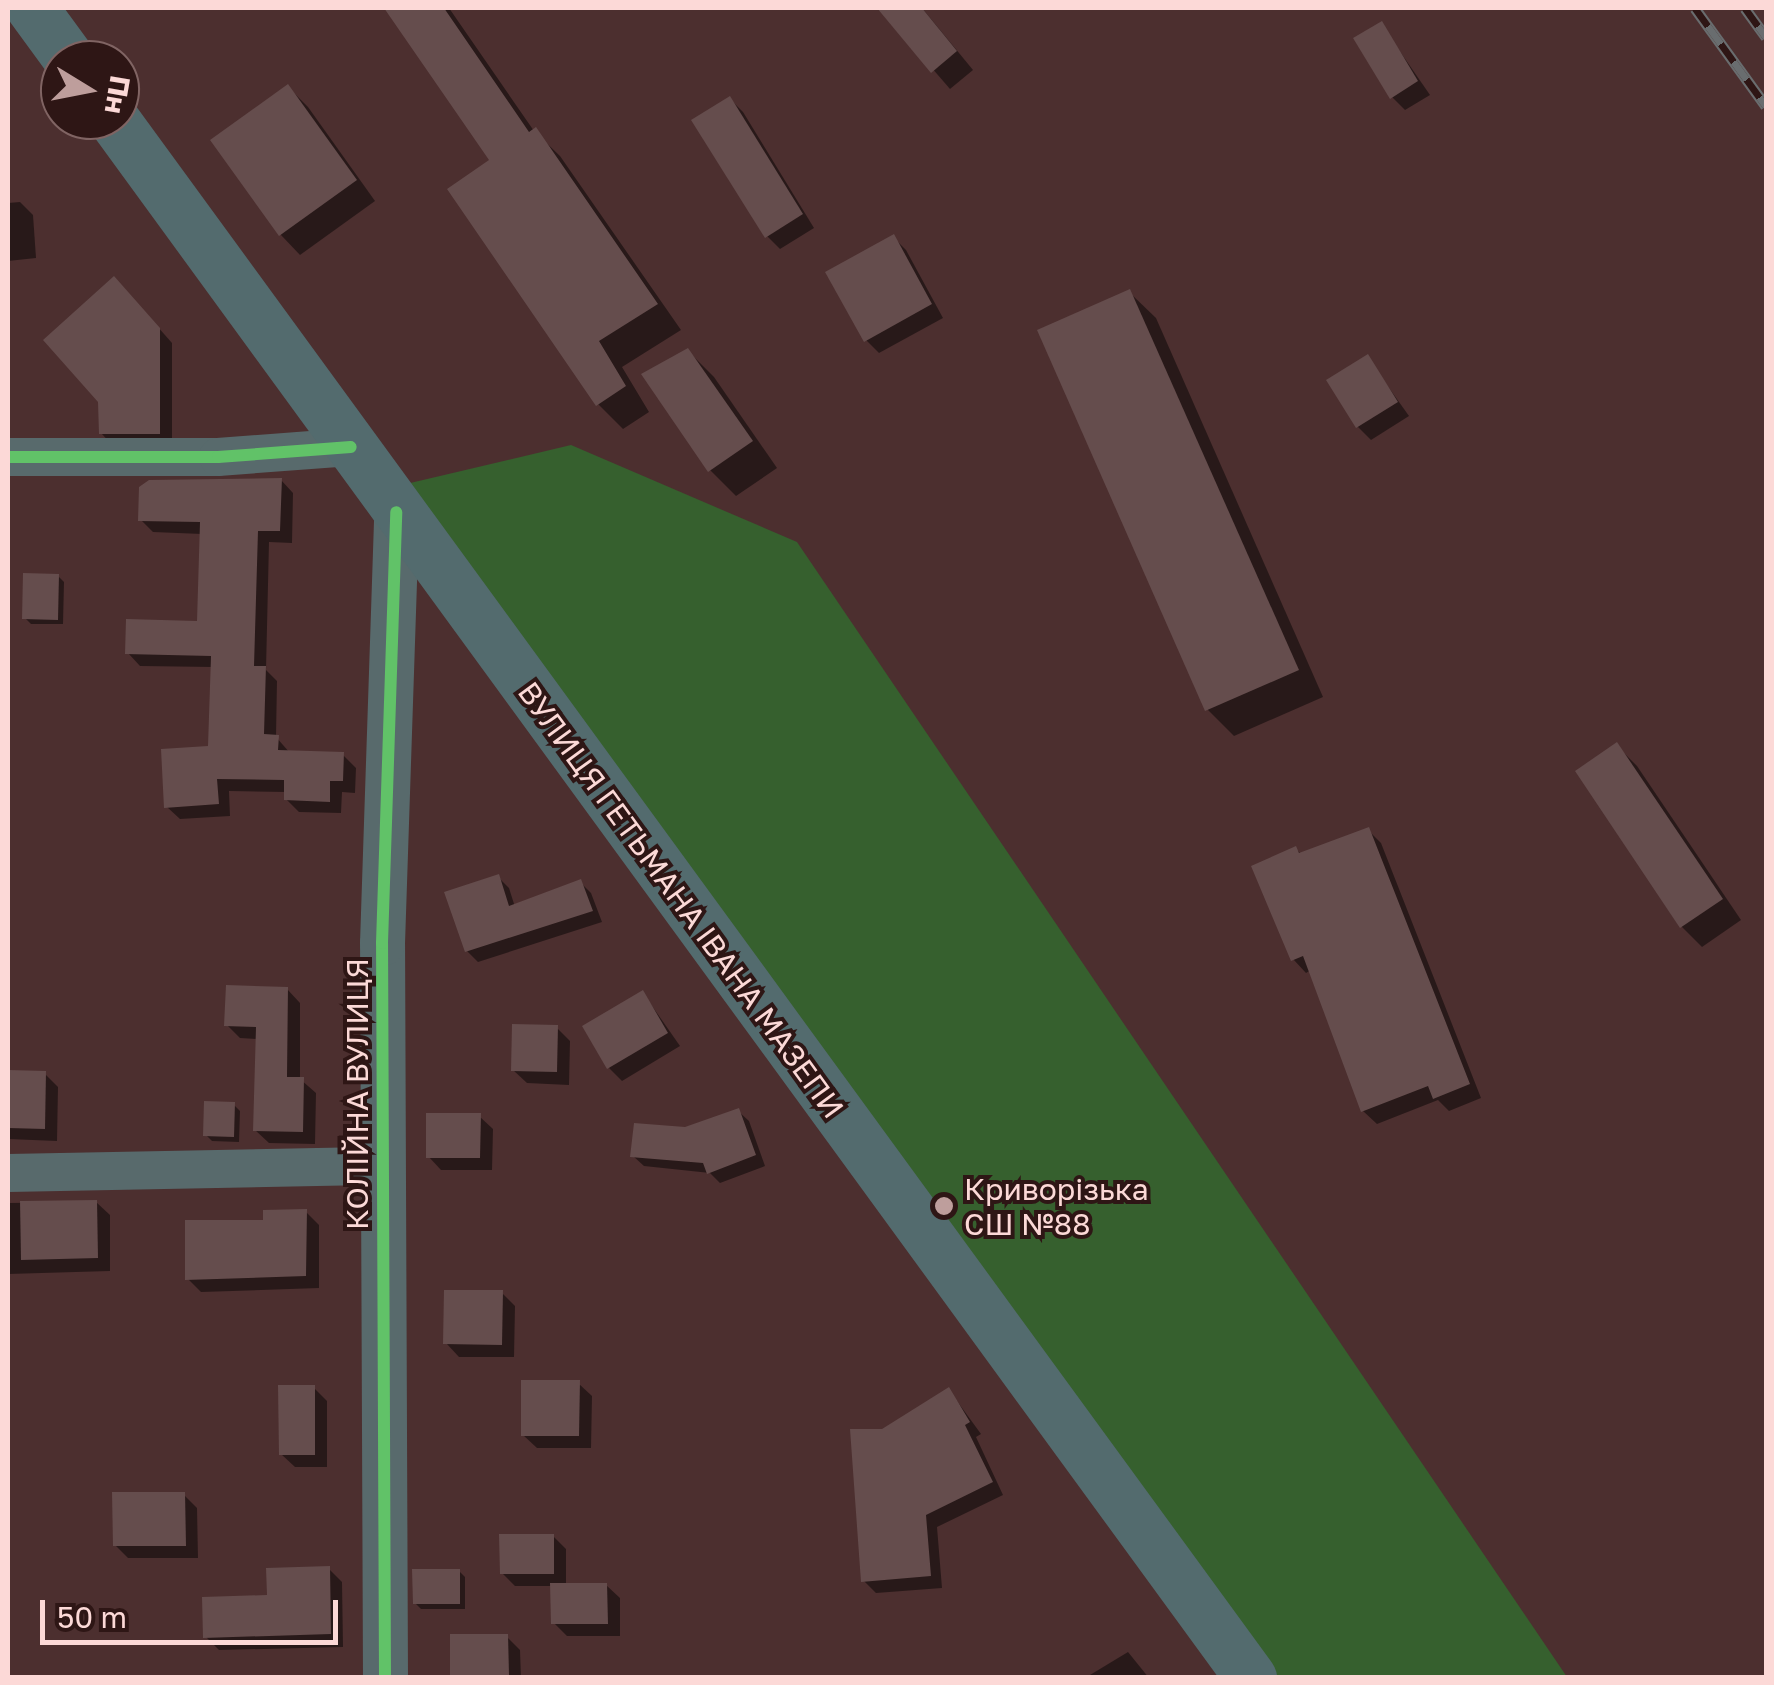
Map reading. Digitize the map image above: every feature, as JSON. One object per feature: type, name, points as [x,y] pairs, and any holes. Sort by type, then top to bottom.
[{"type":"main road","points":[[32,8],[55,40]]},
{"type":"main road","name":"ВУЛИЦЯ ГЕТЬМАНА ІВАНА МАЗЕПИ","points":[[128,140],[396,512],[1251,1678]]},
{"type":"street","points":[[8,8],[16,8]]},
{"type":"street","points":[[8,457],[218,457],[351,447]]},
{"type":"street","name":"КОЛІЙНА ВУЛИЦЯ","points":[[385,1678],[382,942],[396,512]]},
{"type":"street","points":[[8,1173],[382,1166]]},
{"type":"green space","points":[[571,445],[797,542],[1567,1677],[1247,1677],[372,492]]},
{"type":"building","points":[[384,8],[444,8],[529,132],[536,127],[658,304],[599,341],[626,386],[596,406],[447,189],[489,160]]},
{"type":"building","points":[[877,8],[922,8],[957,51],[931,73]]},
{"type":"building","points":[[1382,21],[1418,81],[1390,99],[1353,38]]},
{"type":"building","points":[[288,84],[357,180],[279,236],[210,140]]},
{"type":"building","points":[[730,96],[803,214],[765,238],[691,120]]},
{"type":"building","points":[[894,234],[932,304],[864,342],[825,272]]},
{"type":"building","points":[[114,276],[160,328],[160,434],[99,434],[98,402],[43,340]]},
{"type":"building","points":[[1130,289],[1299,670],[1205,711],[1037,330]]},
{"type":"building","points":[[688,348],[753,441],[708,472],[641,374]]},
{"type":"building","points":[[1368,354],[1398,402],[1356,428],[1326,380]]},
{"type":"building","points":[[282,478],[280,531],[258,531],[254,666],[266,666],[264,734],[279,735],[278,750],[344,752],[343,781],[330,781],[330,802],[284,800],[284,780],[217,779],[219,804],[164,808],[161,749],[208,746],[211,656],[125,654],[126,619],[197,621],[200,522],[138,521],[139,487],[149,480]]},
{"type":"building","points":[[23,573],[59,574],[58,620],[22,619]]},
{"type":"building","points":[[1617,742],[1723,899],[1680,928],[1575,771]]},
{"type":"building","points":[[1369,827],[1470,1084],[1433,1099],[1428,1086],[1361,1112],[1303,956],[1291,961],[1251,866],[1296,846],[1299,853]]},
{"type":"building","points":[[499,874],[509,906],[581,879],[593,911],[465,952],[444,892]]},
{"type":"building","points":[[226,985],[288,987],[287,1077],[304,1077],[303,1132],[253,1131],[256,1027],[224,1026]]},
{"type":"building","points":[[643,990],[668,1033],[607,1069],[582,1026]]},
{"type":"building","points":[[512,1024],[558,1025],[557,1072],[511,1071]]},
{"type":"building","points":[[8,1070],[46,1071],[45,1129],[8,1128]]},
{"type":"building","points":[[204,1101],[235,1102],[234,1137],[203,1136]]},
{"type":"building","points":[[739,1108],[756,1155],[707,1174],[703,1163],[630,1157],[634,1123],[685,1127]]},
{"type":"building","points":[[426,1113],[481,1113],[480,1158],[426,1158]]},
{"type":"building","points":[[97,1200],[98,1258],[21,1260],[20,1201]]},
{"type":"building","points":[[307,1209],[306,1276],[185,1280],[185,1220],[263,1220],[263,1210]]},
{"type":"building","points":[[444,1290],[503,1290],[502,1345],[443,1344]]},
{"type":"building","points":[[521,1380],[580,1380],[579,1436],[521,1436]]},
{"type":"building","points":[[278,1385],[315,1385],[315,1455],[279,1455]]},
{"type":"building","points":[[949,1387],[970,1422],[965,1425],[993,1482],[926,1515],[931,1576],[861,1582],[850,1429],[882,1429]]},
{"type":"building","points":[[112,1492],[185,1492],[186,1546],[113,1546]]},
{"type":"building","points":[[499,1534],[554,1534],[554,1574],[500,1574]]},
{"type":"building","points":[[330,1566],[331,1634],[203,1638],[202,1597],[267,1595],[266,1568]]},
{"type":"building","points":[[412,1569],[460,1569],[460,1604],[413,1604]]},
{"type":"building","points":[[550,1583],[607,1583],[608,1624],[551,1624]]},
{"type":"building","points":[[450,1634],[508,1634],[509,1675],[450,1675]]},
{"type":"railway","points":[[1695,8],[1766,106]]},
{"type":"railway","points":[[1745,8],[1766,37]]},
{"type":"cycle path","points":[[8,457],[218,457],[351,447]]},
{"type":"cycle path","points":[[385,1678],[382,943],[396,512]]},
{"type":"place","name":"Криворізька СШ №88","points":[[944,1206]]}]
